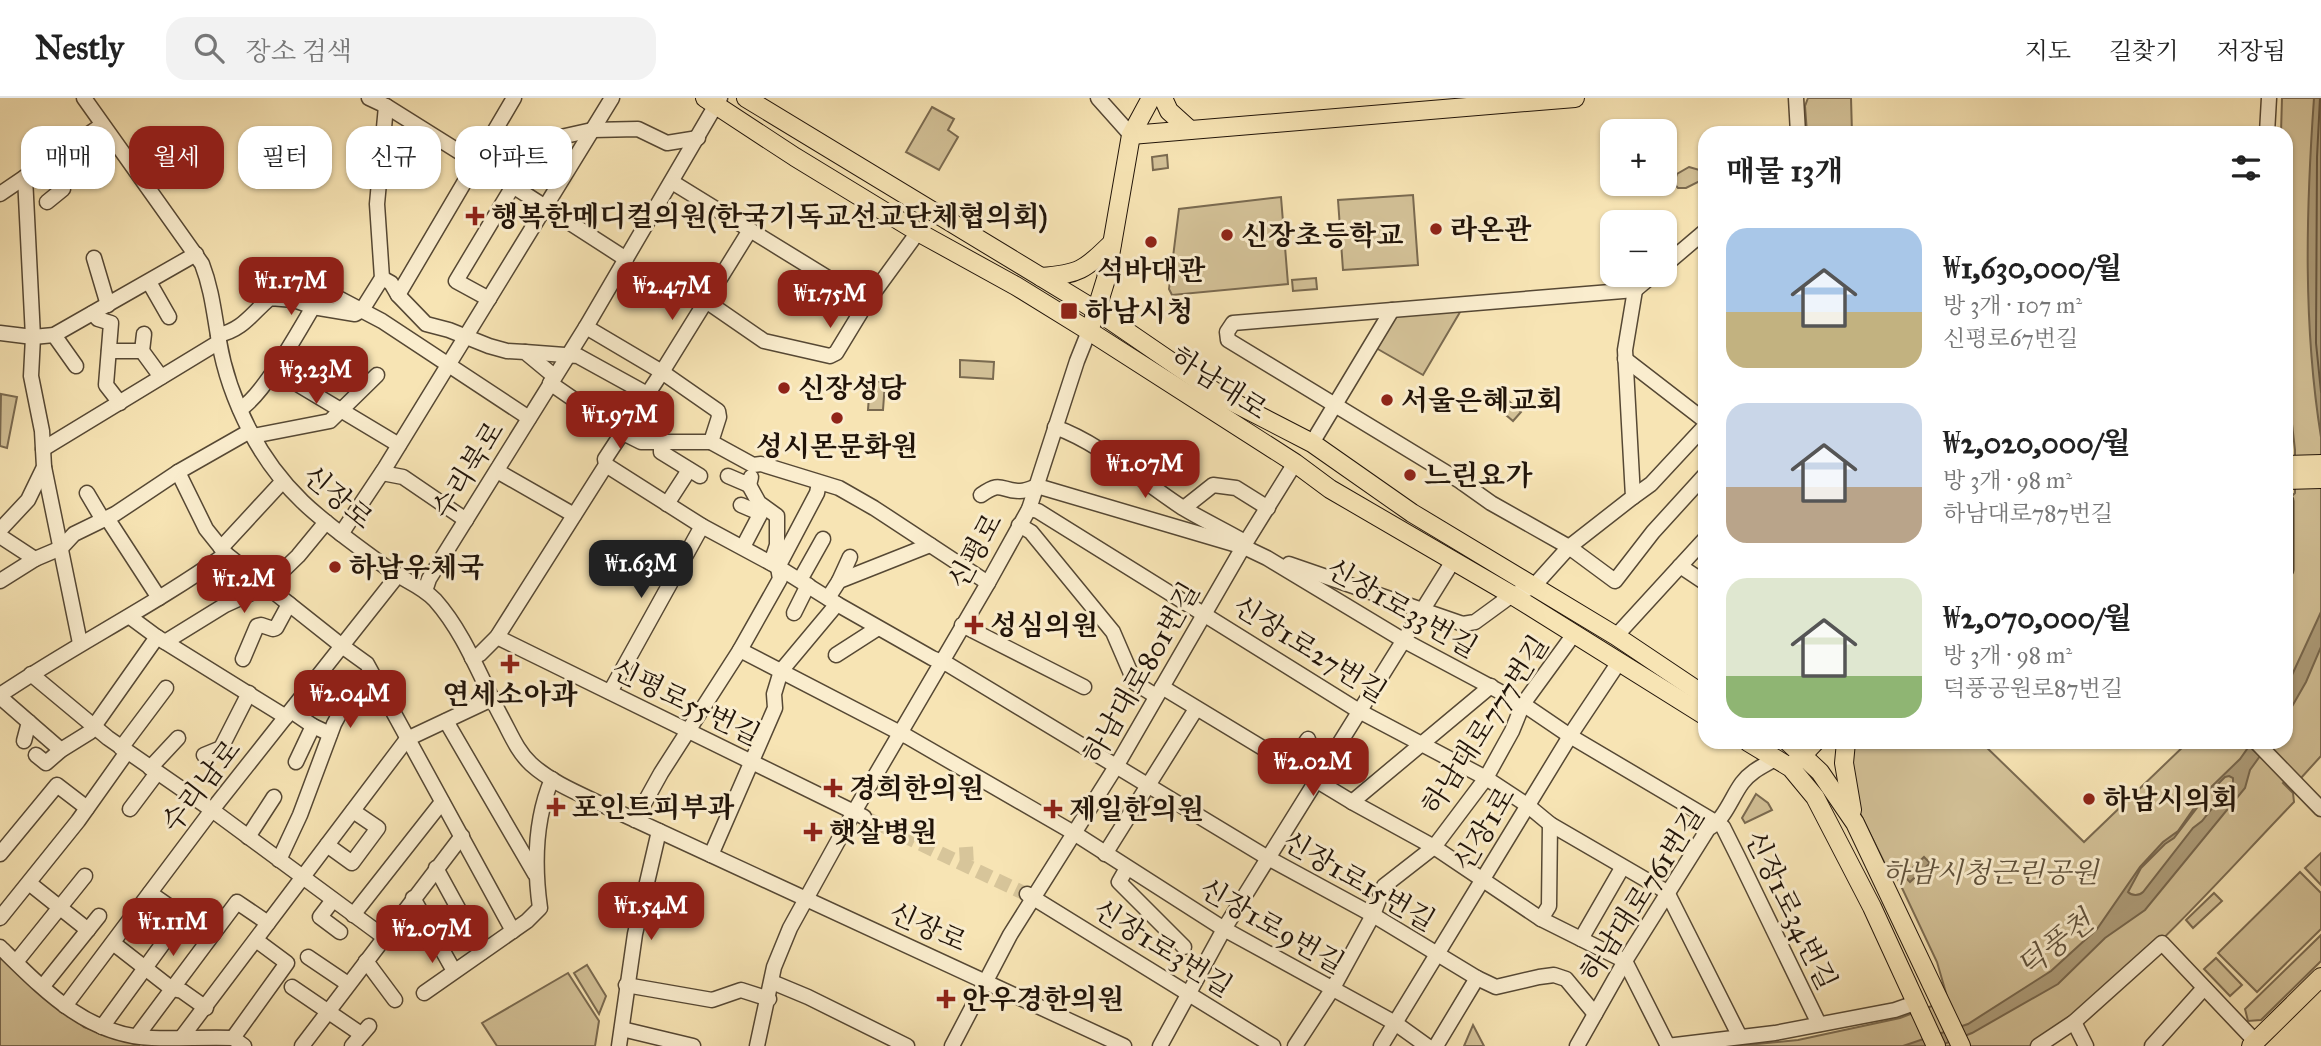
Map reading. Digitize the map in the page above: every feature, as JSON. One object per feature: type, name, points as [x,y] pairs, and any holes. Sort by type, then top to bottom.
[{"type":"main road","name":"하남대로","points":[[746,98],[1097,311],[1222,396],[1312,443],[1412,513],[1616,636],[1698,689]]},
{"type":"main road","name":"신평로","points":[[1089,331],[1097,311],[1112,243],[1131,135],[1151,98]]},
{"type":"main road","points":[[1163,98],[1169,111],[1190,130]]},
{"type":"main road","points":[[1131,135],[1575,98]]},
{"type":"main road","name":"하남대로","points":[[714,100],[795,157],[918,232],[1016,286],[1295,463],[1330,489],[1512,595],[1698,711]]},
{"type":"main road","points":[[1041,277],[1070,274],[1085,268],[1112,243]]},
{"type":"main road","points":[[2293,471],[2321,464]]},
{"type":"main road","points":[[2293,473],[2321,479]]},
{"type":"main road","points":[[1760,749],[1783,763],[1815,796],[1872,907],[1936,1046]]},
{"type":"main road","points":[[1783,763],[1795,749]]},
{"type":"main road","points":[[1801,749],[1826,779],[1855,823],[1961,1046]]},
{"type":"main road","points":[[1846,749],[1845,779],[1855,823]]},
{"type":"main road","points":[[1815,796],[1817,787],[1823,784],[1827,785],[1835,798],[1841,800]]},
{"type":"main road","points":[[2253,1044],[2321,977]]},
{"type":"street","name":"신장로","points":[[84,98],[196,254],[212,291],[219,338],[240,408],[251,434],[282,482],[303,504],[341,534],[398,575],[425,590],[452,621],[523,755],[552,779],[635,820],[1124,1046]]},
{"type":"street","points":[[369,98],[455,149]]},
{"type":"street","points":[[498,126],[514,98]]},
{"type":"street","points":[[341,534],[382,473],[612,98]]},
{"type":"street","points":[[1098,98],[1131,135]]},
{"type":"street","points":[[1796,98],[1798,126]]},
{"type":"street","points":[[2267,126],[2269,98]]},
{"type":"street","name":"수리북로","points":[[425,590],[429,579],[569,355],[698,138],[714,100]]},
{"type":"street","points":[[43,449],[239,327],[270,299],[294,300],[313,307],[355,314],[362,310],[382,278],[377,204],[386,106]]},
{"type":"street","points":[[572,134],[592,130],[638,129],[667,143],[698,138]]},
{"type":"street","points":[[0,194],[21,180]]},
{"type":"street","points":[[672,182],[867,302]]},
{"type":"street","points":[[26,189],[33,337],[31,376],[42,431],[44,467],[80,643]]},
{"type":"street","points":[[47,202],[63,189]]},
{"type":"street","points":[[398,295],[461,189]]},
{"type":"street","points":[[489,299],[456,281],[511,189]]},
{"type":"street","points":[[518,189],[626,259]]},
{"type":"street","points":[[472,658],[497,637],[606,465],[605,459],[621,432],[662,372],[750,230]]},
{"type":"street","points":[[706,301],[764,341],[830,356],[836,353],[867,302],[918,232]]},
{"type":"street","points":[[1677,255],[1698,237]]},
{"type":"street","points":[[0,333],[33,337],[54,335],[196,254]]},
{"type":"street","points":[[94,258],[108,305]]},
{"type":"street","points":[[382,278],[391,283],[398,295],[426,324],[507,351],[569,355],[589,362],[647,394]]},
{"type":"street","points":[[149,282],[169,317]]},
{"type":"street","points":[[1639,287],[1635,290],[1233,323],[1227,332],[1228,340],[1460,481],[1491,503],[1569,547],[1615,581],[1653,532],[1698,482]]},
{"type":"street","points":[[240,408],[248,404],[274,370],[323,290],[382,321],[529,418]]},
{"type":"street","points":[[1633,497],[1625,350],[1635,290]]},
{"type":"street","points":[[1312,443],[1392,310]]},
{"type":"street","points":[[93,313],[98,319],[111,323],[106,385],[120,403]]},
{"type":"street","points":[[586,327],[662,372],[718,411],[719,417],[712,442]]},
{"type":"street","name":"신평로","points":[[757,1046],[774,967],[784,941],[859,814],[900,733],[1029,509],[1089,331]]},
{"type":"street","points":[[144,334],[142,351],[161,377]]},
{"type":"street","points":[[54,335],[76,366]]},
{"type":"street","points":[[108,351],[142,351]]},
{"type":"street","points":[[525,352],[552,380],[621,432],[641,442],[712,442],[752,465],[761,464],[839,488],[988,583]]},
{"type":"street","points":[[1625,359],[1698,415]]},
{"type":"street","points":[[274,370],[399,445]]},
{"type":"street","points":[[0,581],[35,559],[61,548],[74,534],[105,519],[178,472],[251,434],[330,421],[377,375]]},
{"type":"street","name":"신장1로33번길","points":[[1055,427],[1116,460],[1184,508],[1403,640],[1523,704],[1570,736]]},
{"type":"street","points":[[1267,558],[1277,559],[1463,624],[1475,622],[1512,595],[1533,587],[1569,547],[1651,484],[1698,433]]},
{"type":"street","points":[[661,443],[661,452],[694,473],[667,504]]},
{"type":"street","name":"하남대로801번길","points":[[952,1046],[1030,895],[1117,765],[1295,463]]},
{"type":"street","name":"신장1로15번길","points":[[606,465],[702,526],[775,565],[940,663],[949,665],[1268,858],[1373,915],[1477,978]]},
{"type":"street","points":[[749,485],[752,465]]},
{"type":"street","points":[[0,530],[28,500],[44,467]]},
{"type":"street","points":[[496,471],[574,515]]},
{"type":"street","points":[[178,472],[206,529],[223,551],[362,659],[513,932]]},
{"type":"street","points":[[382,473],[403,478],[466,520]]},
{"type":"street","points":[[635,820],[687,731],[740,650],[780,579],[775,565],[779,526],[777,516],[764,507],[749,485],[729,476]]},
{"type":"street","points":[[61,750],[0,696],[80,643],[130,617],[223,551],[282,482]]},
{"type":"street","points":[[775,565],[817,494],[819,483]]},
{"type":"street","points":[[1184,508],[1213,485],[1236,488],[1268,508]]},
{"type":"street","points":[[981,495],[991,488],[1004,486],[1017,491],[1037,486],[1245,545]]},
{"type":"street","points":[[87,494],[159,598]]},
{"type":"street","points":[[741,505],[755,511],[764,507]]},
{"type":"street","points":[[743,547],[764,507]]},
{"type":"street","name":"신장1로27번길","points":[[1029,509],[1038,511],[1205,613],[1359,711],[1486,778],[1528,805],[1550,824],[1667,892]]},
{"type":"street","points":[[36,755],[46,763],[90,732],[99,716],[161,639],[267,586],[298,556],[326,522]]},
{"type":"street","points":[[610,692],[702,526]]},
{"type":"street","points":[[1019,526],[1031,532],[1114,632],[1135,683],[1196,709],[1434,848],[1541,919],[1625,961],[1668,1046],[1775,1033],[1917,1006]]},
{"type":"street","points":[[0,537],[35,559]]},
{"type":"street","points":[[794,613],[823,539]]},
{"type":"street","points":[[839,581],[930,545]]},
{"type":"street","points":[[1616,636],[1698,546]]},
{"type":"street","points":[[711,855],[775,708],[774,694],[781,671],[832,601],[850,557]]},
{"type":"street","points":[[1160,1046],[1224,929],[1453,561]]},
{"type":"street","points":[[1680,566],[1698,578]]},
{"type":"street","name":"수리남로","points":[[65,1006],[212,810],[398,575]]},
{"type":"street","points":[[243,659],[257,626],[276,628],[289,604]]},
{"type":"street","points":[[130,617],[249,693],[330,734]]},
{"type":"street","points":[[962,625],[1084,687]]},
{"type":"street","points":[[836,655],[878,628]]},
{"type":"street","name":"하남대로777번길","points":[[1295,1046],[1333,988],[1373,915],[1384,886],[1434,848],[1486,778],[1512,731],[1523,704],[1574,634]]},
{"type":"street","name":"신평로55번길","points":[[497,637],[859,814]]},
{"type":"street","name":"신장1로9번길","points":[[740,650],[900,733],[1074,833],[1224,929],[1395,1024]]},
{"type":"street","name":"신장1로","points":[[1381,1046],[1570,736],[1619,662]]},
{"type":"street","points":[[279,860],[300,814],[330,734],[348,698],[370,672]]},
{"type":"street","points":[[31,674],[124,750],[212,810],[384,937]]},
{"type":"street","points":[[316,678],[348,698]]},
{"type":"street","points":[[1352,802],[1491,686]]},
{"type":"street","points":[[0,918],[87,808],[166,688]]},
{"type":"street","points":[[204,755],[221,748],[249,693]]},
{"type":"street","points":[[182,1037],[407,739],[492,699]]},
{"type":"street","points":[[1105,854],[1196,709]]},
{"type":"street","points":[[446,721],[536,876]]},
{"type":"street","points":[[24,741],[29,722]]},
{"type":"street","points":[[296,762],[313,726]]},
{"type":"street","name":"신장1로34번길","points":[[1570,736],[1723,827],[1819,1024]]},
{"type":"street","points":[[130,809],[153,771],[178,738]]},
{"type":"street","points":[[1290,765],[1308,739]]},
{"type":"street","points":[[2263,749],[2321,809]]},
{"type":"street","name":"하남대로761번길","points":[[1577,1046],[1625,961],[1708,829],[1717,823],[1752,772],[1783,763]]},
{"type":"street","points":[[424,993],[513,932],[540,908],[536,876],[541,805],[552,779]]},
{"type":"street","points":[[0,854],[57,785],[87,808]]},
{"type":"street","points":[[248,837],[274,797]]},
{"type":"street","points":[[354,915],[442,802]]},
{"type":"street","points":[[327,845],[352,863],[379,828],[353,811]]},
{"type":"street","points":[[1541,919],[1549,906],[1550,824]]},
{"type":"street","points":[[619,1046],[626,985],[643,892],[659,831]]},
{"type":"street","points":[[302,1046],[462,836]]},
{"type":"street","name":"신장1로9번길","points":[[1127,868],[1119,882],[1184,947]]},
{"type":"street","points":[[1581,939],[1622,868]]},
{"type":"street","points":[[436,869],[482,952]]},
{"type":"street","points":[[16,962],[85,876]]},
{"type":"street","points":[[29,883],[88,930]]},
{"type":"street","points":[[1667,892],[1740,1037]]},
{"type":"street","points":[[102,1027],[183,916],[150,893]]},
{"type":"street","name":"신장1로3번길","points":[[1030,895],[1273,1046]]},
{"type":"street","points":[[413,898],[454,971]]},
{"type":"street","points":[[333,900],[320,917],[340,932]]},
{"type":"street","points":[[137,1036],[237,902],[268,923]]},
{"type":"street","points":[[43,986],[99,916]]},
{"type":"street","points":[[0,947],[65,1006],[86,1021],[137,1036],[238,1042],[287,963],[257,940]]},
{"type":"street","points":[[113,943],[173,989],[182,991],[206,1008]]},
{"type":"street","points":[[2038,1046],[2074,1022],[2162,943],[2253,1044]]},
{"type":"street","points":[[308,957],[348,984]]},
{"type":"street","points":[[366,961],[391,984],[395,1000]]},
{"type":"street","points":[[1395,1024],[1427,1045],[1477,978],[1496,987],[1554,975],[1566,979],[1595,1014]]},
{"type":"street","points":[[772,982],[907,1046]]},
{"type":"street","points":[[626,985],[712,1000],[741,990],[769,999]]},
{"type":"street","points":[[292,987],[364,1035],[352,1046]]},
{"type":"street","points":[[2152,1046],[2204,988]]},
{"type":"street","points":[[2074,1022],[2086,1046]]},
{"type":"street","points":[[622,1029],[692,1046]]},
{"type":"green space","points":[[1808,98],[1851,98],[1852,126],[1806,126],[1805,106]]},
{"type":"green space","name":"하남시청근린공원","points":[[2282,98],[2321,98],[2321,756],[2301,778],[2295,772],[2283,783],[2293,793],[2294,802],[2202,900],[2137,963],[2069,1021],[2033,1046],[1736,1046],[1798,1040],[1900,1018],[1948,1000],[1937,962],[1894,871],[1891,866],[1885,864],[1850,793],[1848,749],[1988,749],[2084,842],[2181,749],[2293,749],[2293,126],[2281,126]]},
{"type":"green space","points":[[932,107],[954,119],[948,130],[958,137],[939,170],[906,152]]},
{"type":"green space","points":[[1167,155],[1168,168],[1153,170],[1152,157]]},
{"type":"green space","points":[[1689,167],[1698,170],[1698,182],[1686,188],[1678,188],[1677,174]]},
{"type":"green space","points":[[1413,195],[1418,265],[1343,270],[1338,200]]},
{"type":"green space","points":[[1281,197],[1288,284],[1172,295],[1169,289],[1179,209]]},
{"type":"green space","points":[[1316,278],[1317,289],[1293,291],[1292,280]]},
{"type":"green space","points":[[1463,307],[1423,375],[1376,348],[1396,314]]},
{"type":"green space","points":[[960,360],[994,362],[993,379],[960,377]]},
{"type":"green space","points":[[870,381],[885,382],[883,410],[868,410]]},
{"type":"green space","points":[[1,394],[17,397],[7,448],[0,446]]},
{"type":"green space","points":[[1502,395],[1521,412],[1513,421],[1493,404]]},
{"type":"green space","points":[[1756,794],[1768,803],[1772,810],[1745,823],[1742,818]]},
{"type":"green space","points":[[2321,853],[2321,885],[2305,868]]},
{"type":"green space","points":[[2300,872],[2321,893],[2321,929],[2257,992],[2218,953]]},
{"type":"green space","points":[[2214,893],[2222,901],[2193,928],[2186,920]]},
{"type":"green space","points":[[2321,935],[2321,961],[2261,1020],[2248,1021],[2245,1009]]},
{"type":"green space","points":[[0,955],[84,1027],[140,1046],[0,1046]]},
{"type":"green space","points":[[2216,958],[2242,985],[2230,996],[2204,969]]},
{"type":"green space","points":[[587,965],[606,996],[599,1014],[574,973]]},
{"type":"green space","points":[[568,973],[599,1021],[595,1046],[497,1046],[482,1023]]},
{"type":"green space","points":[[1473,1025],[1484,1046],[1464,1046]]},
{"type":"water","points":[[2314,98],[2321,98],[2321,437],[2311,353],[2308,268]]},
{"type":"water","points":[[2321,612],[2321,647],[2293,705],[2293,673]]},
{"type":"water","name":"덕풍천","points":[[2247,749],[2265,749],[2250,770],[2245,788],[2145,910],[2105,938],[2058,984],[1972,1033],[1939,1046],[1903,1046],[1968,1024],[2051,971],[2097,929],[2140,867],[2163,842],[2178,831],[2204,794]],"holes":[[[2225,777],[2233,778],[2233,782],[2143,892],[2136,895],[2128,892],[2141,868],[2174,838],[2206,796]]]},
{"type":"water","points":[[1924,857],[1930,863],[1910,882],[1904,876]]},
{"type":"tunnel","points":[[864,817],[1026,894]]},
{"type":"tunnel","points":[[966,847],[967,865]]},
{"type":"place","name":"행복한메디컬의원(한국기독교선교단체협의회)","points":[[475,216]]},
{"type":"place","name":"라온관","points":[[1436,229]]},
{"type":"place","name":"신장초등학교","points":[[1227,235]]},
{"type":"place","name":"석바대관","points":[[1151,242]]},
{"type":"place","name":"하남시청","points":[[1069,311]]},
{"type":"place","name":"신장성당","points":[[784,388]]},
{"type":"place","name":"서울은혜교회","points":[[1387,400]]},
{"type":"place","name":"성시몬문화원","points":[[837,418]]},
{"type":"place","name":"느린요가","points":[[1410,475]]},
{"type":"place","name":"하남우체국","points":[[335,567]]},
{"type":"place","name":"성심의원","points":[[974,625]]},
{"type":"place","name":"연세소아과","points":[[510,664]]},
{"type":"place","name":"경희한의원","points":[[833,788]]},
{"type":"place","name":"하남시의회","points":[[2089,799]]},
{"type":"place","name":"포인트피부과","points":[[556,807]]},
{"type":"place","name":"제일한의원","points":[[1053,809]]},
{"type":"place","name":"햇살병원","points":[[813,832]]},
{"type":"place","name":"안우경한의원","points":[[946,999]]}]
